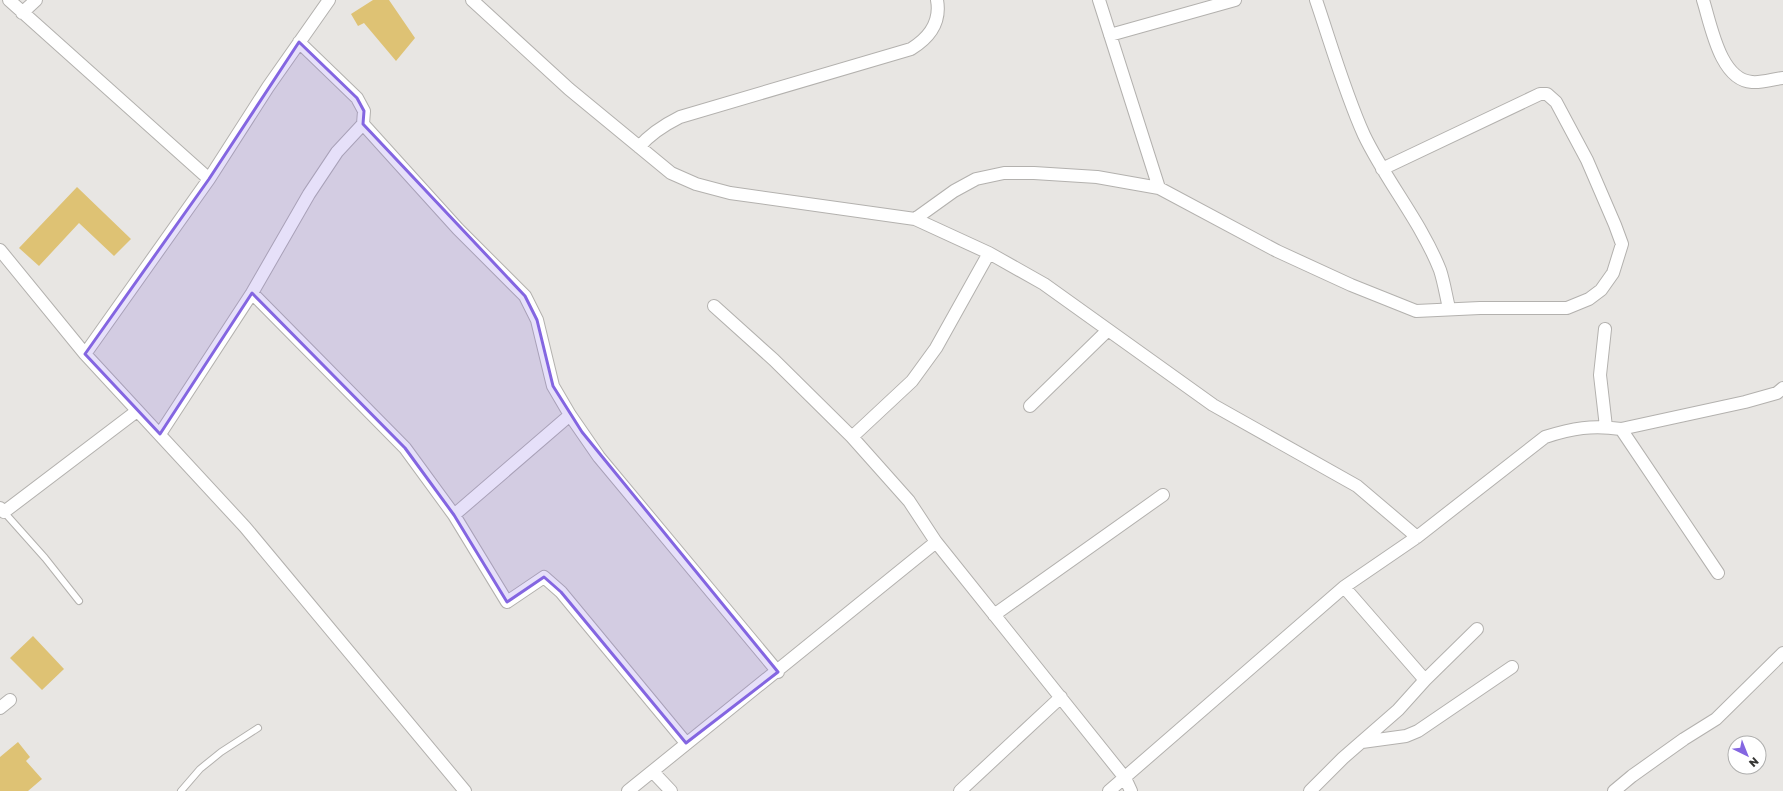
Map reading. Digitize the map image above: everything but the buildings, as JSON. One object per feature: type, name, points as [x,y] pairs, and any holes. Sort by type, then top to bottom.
[{"type":"street","points":[[9,0],[209,179]]},
{"type":"street","points":[[22,13],[36,0]]},
{"type":"street","points":[[85,354],[209,179],[299,42],[329,0]]},
{"type":"street","points":[[472,0],[569,89],[672,174],[703,186],[730,193],[915,219],[989,253],[1044,284],[1213,405],[1357,486],[1417,537]]},
{"type":"street","points":[[640,147],[647,138],[660,127],[680,117],[911,49],[921,43],[935,24],[938,16],[936,0]]},
{"type":"street","points":[[1099,0],[1159,188]]},
{"type":"street","points":[[1110,35],[1235,0]]},
{"type":"street","points":[[1316,0],[1334,56],[1364,134],[1382,169],[1424,238],[1440,270],[1449,308]]},
{"type":"street","points":[[1703,0],[1726,66],[1738,77],[1752,82],[1783,78]]},
{"type":"street","points":[[160,434],[252,293],[309,194],[337,152],[363,124],[364,111],[357,98],[299,42]]},
{"type":"street","points":[[915,219],[954,191],[976,179],[1004,173],[1034,172],[1098,177],[1159,188],[1277,251],[1351,285],[1416,311],[1449,308],[1567,308],[1589,300],[1601,290],[1613,273],[1622,244],[1587,160],[1556,102],[1547,94],[1540,94],[1382,169]]},
{"type":"street","points":[[363,124],[458,229],[525,296],[537,320],[554,386],[570,415],[600,457],[778,672]]},
{"type":"street","points":[[0,250],[85,354],[245,526],[465,791]]},
{"type":"street","points":[[852,437],[916,376],[936,348],[989,253]]},
{"type":"street","points":[[252,293],[405,448],[454,515],[507,602],[544,577],[561,592],[686,743]]},
{"type":"street","points":[[714,306],[783,368],[852,437],[909,501],[936,542],[1126,778],[1131,791]]},
{"type":"street","points":[[1605,329],[1600,375],[1606,427]]},
{"type":"street","points":[[1030,406],[1108,330]]},
{"type":"street","points":[[1109,791],[1126,778],[1344,587],[1417,537],[1546,437],[1571,428],[1606,427],[1621,429],[1745,402],[1777,393],[1783,388]]},
{"type":"street","points":[[2,510],[137,411]]},
{"type":"street","points":[[454,515],[570,415]]},
{"type":"street","points":[[1621,429],[1718,573]]},
{"type":"street","points":[[994,615],[1163,495]]},
{"type":"street","points":[[628,791],[653,772],[686,743],[778,672],[936,542]]},
{"type":"street","points":[[1344,587],[1425,680]]},
{"type":"street","points":[[1310,791],[1343,758],[1398,710],[1425,680],[1476,629]]},
{"type":"street","points":[[1614,791],[1632,776],[1716,719],[1783,653]]},
{"type":"street","points":[[1362,742],[1406,736],[1418,732],[1512,667]]},
{"type":"street","points":[[960,791],[1061,697]]},
{"type":"street","points":[[0,708],[10,700]]},
{"type":"street","points":[[653,772],[671,791]]},
{"type":"lane","points":[[2,510],[45,558],[79,601]]},
{"type":"lane","points":[[181,791],[200,769],[221,752],[258,728]]},
{"type":"highlighted area","points":[[299,42],[357,98],[364,111],[363,124],[525,296],[537,320],[553,386],[582,432],[778,672],[686,743],[561,592],[544,577],[507,602],[454,515],[405,448],[252,293],[160,434],[85,354],[209,179]]}]
